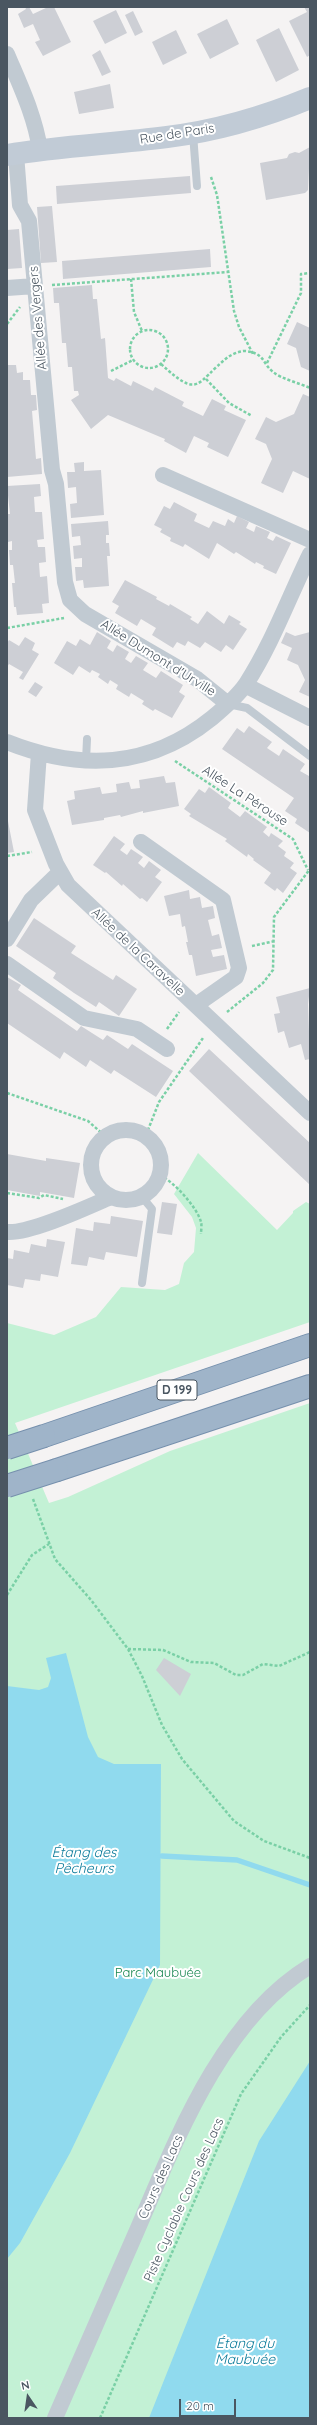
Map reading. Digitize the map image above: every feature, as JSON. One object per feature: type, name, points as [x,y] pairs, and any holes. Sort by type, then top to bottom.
[{"type":"highway","name":"D 199","points":[[7,1448],[310,1345]]},
{"type":"highway","points":[[7,1486],[310,1386]]},
{"type":"main road","name":"Rue de Paris","points":[[12,154],[192,133],[243,122],[310,98]]},
{"type":"street","points":[[7,54],[37,132],[40,150]]},
{"type":"street","name":"Allée des Vergers","points":[[12,154],[20,205],[29,221],[52,470],[56,484]]},
{"type":"street","points":[[7,288],[35,286]]},
{"type":"street","points":[[163,474],[310,540]]},
{"type":"street","name":"Allée Dumont d'Urville","points":[[56,484],[65,582],[70,600],[85,614],[196,679],[228,704]]},
{"type":"street","points":[[7,742],[39,753],[86,761],[123,759],[158,750],[199,728],[228,704],[245,685],[259,662],[310,554]]},
{"type":"street","points":[[245,685],[310,718]]},
{"type":"street","name":"Allée de la Caravelle","points":[[39,753],[35,810],[60,872],[80,897],[189,1007],[304,1097],[310,1113]]},
{"type":"street","points":[[141,842],[223,900],[239,968],[236,977],[189,1007]]},
{"type":"street","points":[[7,939],[31,900],[60,872]]},
{"type":"street","points":[[7,964],[84,1018],[137,1029],[163,1046]]},
{"type":"street","points":[[124,1129],[135,1130],[146,1135],[160,1151],[162,1162],[160,1175],[151,1191],[142,1197],[132,1200],[112,1197],[102,1190],[95,1181],[91,1170],[91,1158],[95,1147],[105,1136],[124,1129]]},
{"type":"street","points":[[7,1232],[13,1233],[47,1223],[112,1197]]},
{"type":"street","name":"Cours des Lacs","points":[[55,2418],[178,2136],[218,2063],[260,2008],[310,1966]]},
{"type":"lane","points":[[192,133],[197,186]]},
{"type":"lane","points":[[228,704],[247,708],[310,756]]},
{"type":"lane","points":[[86,761],[87,739]]},
{"type":"lane","points":[[142,1197],[152,1209],[142,1283]]},
{"type":"path","points":[[196,168],[204,169],[213,181],[237,322],[253,354]]},
{"type":"path","points":[[35,286],[228,272]]},
{"type":"path","points":[[267,362],[301,293],[301,274],[310,273]]},
{"type":"path","points":[[131,279],[134,312],[142,331]]},
{"type":"path","points":[[142,331],[157,331],[167,340],[168,353],[161,364],[149,368],[143,367],[133,360],[131,354],[131,342],[134,336],[142,331]]},
{"type":"path","points":[[161,364],[177,379],[189,385],[198,385],[206,379],[217,366],[236,352],[245,351],[260,356],[267,362],[274,372],[310,388]]},
{"type":"path","points":[[111,371],[133,360]]},
{"type":"path","points":[[206,379],[229,403],[252,416]]},
{"type":"path","name":"Allée Dumont d'Urville","points":[[7,628],[85,614]]},
{"type":"path","name":"Allée La Pérouse","points":[[158,750],[293,839],[309,869]]},
{"type":"path","points":[[7,856],[37,851]]},
{"type":"path","points":[[227,1012],[263,983],[273,970],[275,941],[274,917],[309,869]]},
{"type":"path","points":[[256,945],[275,941]]},
{"type":"path","points":[[163,1046],[189,1007]]},
{"type":"path","points":[[146,1135],[159,1102],[203,1038]]},
{"type":"path","points":[[7,1093],[88,1121],[105,1136]]},
{"type":"path","points":[[160,1175],[170,1180],[184,1196],[201,1222],[200,1234]]},
{"type":"path","points":[[7,1193],[39,1198],[44,1195],[76,1201],[86,1207]]},
{"type":"path","points":[[36,1508],[49,1544],[64,1572],[91,1600],[128,1648],[142,1676],[162,1725],[182,1759],[212,1797],[234,1821],[264,1841],[310,1858]]},
{"type":"path","points":[[7,1595],[32,1555],[49,1544]]},
{"type":"path","points":[[128,1648],[163,1650],[191,1662],[214,1663],[236,1675],[243,1675],[263,1664],[279,1666],[310,1652]]},
{"type":"path","name":"Piste Cyclable Cours des Lacs","points":[[100,2418],[241,2094],[281,2037],[310,2005]]},
{"type":"green space","name":"Parc Maubuée","points":[[198,1153],[277,1230],[293,1213],[293,1211],[306,1202],[310,1204],[310,1322],[15,1423],[49,1503],[68,1497],[170,1451],[310,1403],[310,2418],[7,2418],[7,1323],[54,1335],[96,1317],[121,1287],[165,1290],[179,1284],[184,1263],[194,1252],[196,1228],[192,1217],[174,1194]]},
{"type":"water","name":"Étang des Pêcheurs","points":[[66,1653],[88,1737],[98,1757],[114,1764],[161,1764],[160,1965],[70,2153],[20,2243],[7,2259],[7,1686],[39,1690],[48,1687],[51,1678],[46,1658]]},
{"type":"water","name":"Étang du Maubuée","points":[[310,2061],[310,2418],[149,2418],[259,2141]]},
{"type":"building","points":[[25,7],[29,7],[33,14],[48,7],[54,7],[71,42],[43,56],[35,42],[40,40],[33,24],[24,28],[18,14],[26,9]]},
{"type":"building","points":[[304,7],[310,7],[310,55],[307,57],[289,21],[307,12]]},
{"type":"building","points":[[116,10],[127,33],[105,44],[93,21]]},
{"type":"building","points":[[133,11],[143,32],[135,36],[125,15]]},
{"type":"building","points":[[227,19],[239,44],[210,59],[197,34]]},
{"type":"building","points":[[279,28],[299,70],[276,82],[256,40]]},
{"type":"building","points":[[176,30],[187,53],[163,65],[152,42]]},
{"type":"building","points":[[100,50],[111,72],[102,76],[92,55]]},
{"type":"building","points":[[110,84],[114,108],[79,114],[74,92]]},
{"type":"building","points":[[310,147],[308,190],[305,193],[266,200],[260,163],[287,158],[289,154],[295,152],[299,153]]},
{"type":"building","points":[[190,176],[191,193],[57,204],[56,186]]},
{"type":"building","points":[[52,206],[57,262],[41,263],[37,207]]},
{"type":"building","points":[[19,229],[22,268],[7,269],[7,230]]},
{"type":"building","points":[[210,249],[211,267],[63,279],[62,261]]},
{"type":"building","points":[[92,285],[93,299],[97,299],[101,339],[105,338],[108,378],[114,381],[116,378],[131,386],[133,381],[153,391],[155,387],[184,402],[182,406],[203,416],[212,399],[226,406],[224,410],[246,420],[228,457],[207,447],[209,443],[194,436],[186,453],[164,441],[165,439],[108,415],[91,429],[71,400],[79,395],[78,391],[74,391],[72,367],[68,367],[66,343],[62,343],[59,303],[54,303],[53,288]]},
{"type":"building","points":[[297,322],[310,328],[310,371],[301,367],[296,348],[287,344]]},
{"type":"building","points":[[7,365],[16,365],[17,373],[23,372],[23,380],[30,380],[31,395],[36,395],[37,410],[32,411],[36,459],[41,458],[42,474],[7,477]]},
{"type":"building","points":[[303,394],[310,397],[310,479],[293,471],[283,493],[261,483],[272,459],[266,444],[255,439],[266,417],[276,422],[294,414]]},
{"type":"building","points":[[84,462],[84,471],[101,470],[104,515],[71,518],[70,504],[77,503],[76,487],[68,488],[67,472],[75,472],[74,463]]},
{"type":"building","points":[[40,484],[41,496],[34,497],[35,512],[42,512],[44,539],[37,540],[38,547],[45,547],[46,562],[39,563],[40,577],[47,576],[49,603],[42,604],[43,613],[17,615],[16,607],[14,607],[12,583],[15,583],[13,565],[10,565],[9,550],[12,550],[12,541],[8,542],[7,514],[10,514],[7,486]]},
{"type":"building","points":[[174,502],[197,514],[194,521],[209,528],[213,521],[225,526],[228,519],[234,523],[237,516],[249,522],[246,528],[254,532],[256,526],[270,532],[267,538],[273,541],[276,536],[291,543],[276,574],[263,568],[264,566],[256,562],[255,564],[236,552],[234,554],[217,543],[209,559],[185,544],[183,547],[170,541],[171,538],[160,532],[162,529],[154,525],[164,506],[170,509]]},
{"type":"building","points":[[108,521],[109,535],[106,535],[106,543],[109,543],[110,556],[107,556],[109,586],[84,588],[83,580],[76,581],[75,567],[82,567],[82,558],[74,559],[73,546],[81,545],[80,536],[72,537],[71,524]]},
{"type":"building","points":[[125,580],[157,597],[156,599],[169,606],[170,604],[192,617],[190,619],[198,624],[207,611],[224,624],[229,615],[241,622],[239,624],[247,629],[233,650],[226,645],[221,652],[205,642],[200,648],[188,641],[185,646],[177,642],[173,648],[152,635],[156,628],[141,619],[137,626],[115,613],[119,606],[112,602]]},
{"type":"building","points":[[97,632],[111,641],[107,648],[113,652],[117,645],[129,652],[125,659],[131,663],[136,656],[148,663],[143,670],[156,678],[161,671],[183,685],[179,692],[185,696],[172,718],[155,709],[153,711],[142,704],[144,701],[131,693],[129,697],[116,689],[118,685],[110,680],[108,684],[98,677],[100,674],[92,670],[90,673],[79,666],[73,675],[54,663],[67,641],[76,646],[80,639],[90,645]]},
{"type":"building","points":[[286,632],[295,636],[310,632],[310,697],[299,692],[305,680],[298,665],[287,660],[292,648],[281,643]]},
{"type":"building","points":[[25,637],[35,643],[32,650],[39,654],[23,680],[19,678],[23,672],[9,664],[7,667],[7,643],[9,640],[19,646]]},
{"type":"building","points":[[35,682],[43,687],[36,697],[28,692]]},
{"type":"building","points":[[249,726],[272,742],[267,748],[279,756],[283,749],[305,764],[300,771],[309,776],[310,774],[310,833],[295,823],[297,819],[285,811],[294,798],[222,749],[237,728],[244,733]]},
{"type":"building","points":[[164,776],[166,783],[175,782],[179,806],[143,813],[143,811],[121,817],[120,815],[104,818],[104,820],[72,825],[67,801],[75,799],[74,791],[100,787],[102,794],[117,792],[116,784],[129,782],[131,789],[140,788],[139,780]]},
{"type":"building","points":[[209,787],[231,803],[228,808],[240,817],[245,811],[267,827],[263,832],[269,837],[271,833],[283,841],[278,846],[286,852],[284,856],[294,863],[290,868],[297,873],[283,893],[277,888],[275,891],[264,883],[271,873],[253,860],[254,859],[248,854],[247,857],[225,841],[227,839],[189,816],[191,814],[184,809],[199,789],[205,793]]},
{"type":"building","points":[[7,816],[14,852],[7,853]]},
{"type":"building","points":[[114,836],[125,844],[120,850],[127,855],[131,849],[143,857],[138,863],[144,868],[149,861],[161,870],[155,877],[162,882],[147,902],[142,898],[140,899],[123,884],[122,886],[106,872],[105,873],[93,865]]},
{"type":"building","points":[[189,890],[190,899],[200,897],[202,908],[213,906],[215,918],[208,920],[212,936],[219,934],[222,948],[211,950],[213,957],[224,955],[227,969],[196,976],[192,955],[189,955],[186,942],[188,942],[185,926],[182,927],[180,914],[169,916],[164,896]]},
{"type":"building","points":[[34,918],[76,946],[71,953],[113,980],[116,975],[137,989],[119,1016],[99,1002],[96,1007],[74,993],[53,978],[56,973],[16,946]]},
{"type":"building","points":[[7,977],[21,985],[18,990],[77,1031],[81,1026],[103,1040],[107,1035],[128,1049],[132,1044],[173,1071],[156,1097],[114,1070],[111,1074],[90,1060],[86,1067],[64,1052],[60,1059],[7,1023]]},
{"type":"building","points":[[310,988],[308,1004],[310,1059],[305,1060],[301,1044],[289,1048],[284,1031],[278,1033],[274,1014],[280,1013],[276,997]]},
{"type":"building","points":[[209,1049],[310,1143],[310,1185],[189,1071]]},
{"type":"building","points":[[7,1154],[46,1161],[46,1158],[80,1163],[74,1198],[40,1192],[40,1196],[7,1190]]},
{"type":"building","points":[[162,1202],[177,1204],[172,1235],[157,1233]]},
{"type":"building","points":[[111,1216],[143,1221],[137,1257],[106,1252],[104,1260],[89,1257],[87,1266],[71,1264],[76,1228],[93,1231],[94,1222],[110,1224]]},
{"type":"building","points":[[47,1239],[65,1242],[58,1277],[41,1274],[40,1281],[25,1279],[23,1288],[7,1285],[7,1258],[13,1259],[14,1250],[29,1253],[31,1244],[46,1247]]},
{"type":"building","points":[[164,1658],[191,1674],[180,1696],[156,1670]]},
{"type":"waterway","points":[[162,1856],[237,1860],[310,1885]]}]
